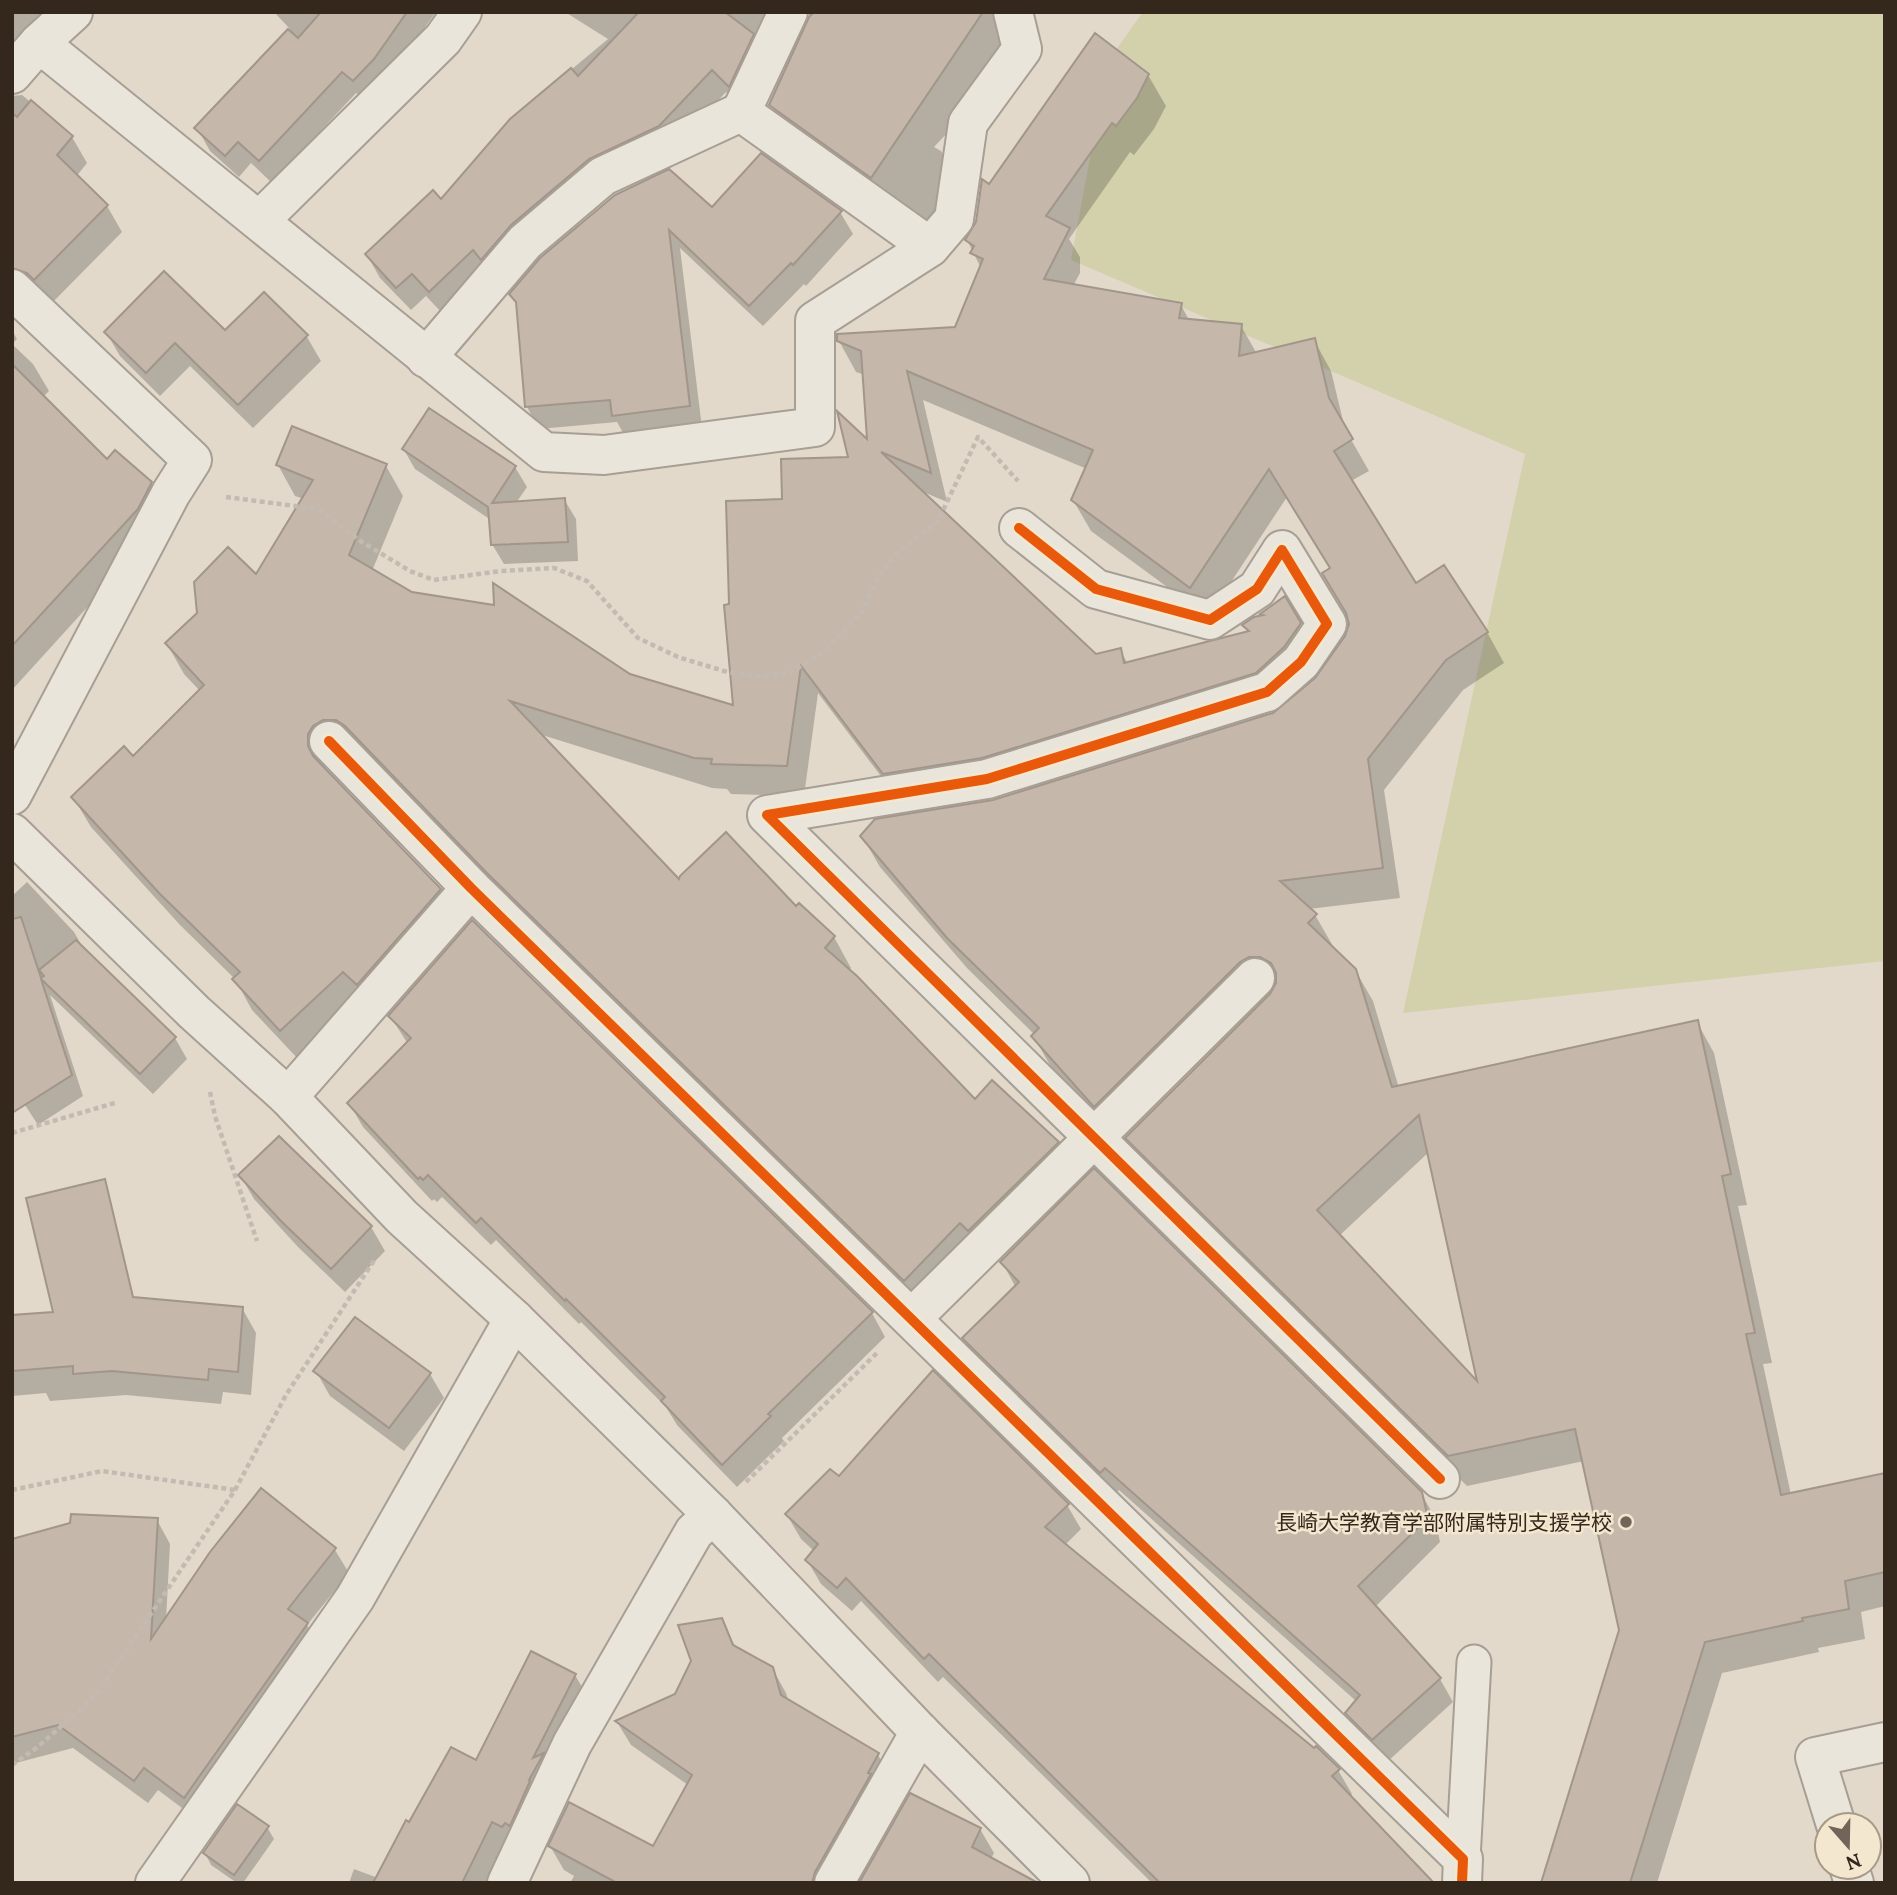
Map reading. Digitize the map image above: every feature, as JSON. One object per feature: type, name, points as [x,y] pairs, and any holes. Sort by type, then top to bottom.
[{"type":"street","points":[[12,74],[39,43],[73,12]]},
{"type":"street","points":[[260,220],[443,38],[462,12]]},
{"type":"street","points":[[426,358],[525,242],[603,176],[740,112],[788,12]]},
{"type":"street","points":[[39,43],[544,452],[604,455],[815,427],[815,321],[930,247],[954,219],[968,123],[1022,49],[1013,12]]},
{"type":"street","points":[[740,112],[930,247]]},
{"type":"street","points":[[12,289],[192,460],[12,795]]},
{"type":"street","points":[[1019,528],[1096,589],[1210,620],[1257,589],[1282,550],[1327,624],[1301,662],[1267,692],[987,779],[767,815],[1440,1479]]},
{"type":"street","points":[[329,741],[471,888],[912,1318],[1463,1871]]},
{"type":"street","points":[[12,833],[194,1012],[288,1097],[402,1217],[514,1319],[713,1515],[920,1732],[1070,1883]]},
{"type":"street","points":[[288,1097],[471,888]]},
{"type":"street","points":[[912,1318],[1255,978]]},
{"type":"street","points":[[155,1883],[355,1598],[514,1319]]},
{"type":"street","points":[[507,1883],[572,1744],[694,1532],[713,1515]]},
{"type":"street","points":[[834,1883],[920,1732]]},
{"type":"street","points":[[1832,1811],[1815,1757],[1885,1742]]},
{"type":"lane","points":[[1463,1871],[1474,1662]]},
{"type":"path","points":[[172,493],[244,498],[318,509],[362,542],[410,571],[434,580],[501,571],[554,568],[587,581],[638,638],[678,657],[727,672],[758,676],[790,673],[825,651],[859,616],[877,580],[897,552],[937,523],[978,437],[1034,499],[1019,528]]},
{"type":"path","points":[[210,1090],[215,1116],[257,1241]]},
{"type":"path","points":[[12,1133],[118,1102]]},
{"type":"path","points":[[12,1765],[39,1746],[95,1696],[235,1490],[286,1395],[402,1217]]},
{"type":"path","points":[[713,1515],[912,1318]]},
{"type":"path","points":[[12,1490],[102,1471],[235,1490]]},
{"type":"shaded area","points":[[1143,12],[1885,12],[1885,961],[1403,1013],[1525,454],[1071,260],[1108,61]]},
{"type":"building","points":[[321,12],[407,12],[374,59],[353,81],[342,72],[259,161],[238,142],[225,156],[194,128],[288,29],[298,38]]},
{"type":"building","points":[[639,12],[725,12],[754,34],[729,87],[712,70],[659,126],[589,159],[511,225],[481,260],[473,250],[429,292],[412,274],[396,288],[365,254],[433,190],[441,199],[510,119],[571,68],[578,76]]},
{"type":"building","points":[[814,12],[983,12],[871,178],[769,105],[809,17]]},
{"type":"building","points":[[1095,33],[1149,74],[1137,98],[1116,126],[1112,123],[1046,216],[1070,228],[1044,279],[1182,303],[1179,318],[1242,324],[1239,356],[1315,338],[1329,398],[1353,439],[1334,451],[1416,583],[1444,565],[1488,632],[1446,660],[1368,759],[1383,868],[1280,881],[1317,914],[1308,923],[1356,969],[1392,1087],[1698,1020],[1731,1174],[1722,1176],[1755,1333],[1746,1334],[1781,1495],[1885,1473],[1885,1572],[1845,1581],[1849,1609],[1705,1642],[1630,1883],[1541,1883],[1619,1630],[1575,1429],[1448,1456],[1125,1138],[1270,994],[1276,983],[1276,973],[1271,963],[1260,957],[1249,957],[1240,962],[1094,1107],[1031,1036],[1039,1028],[947,938],[860,836],[875,819],[993,800],[1273,713],[1315,678],[1345,636],[1349,624],[1346,613],[1322,573],[1330,568],[1269,469],[1190,588],[1071,500],[1093,450],[907,371],[931,473],[881,452],[1096,654],[1121,648],[1124,663],[1249,631],[1242,625],[1263,615],[1260,614],[1285,596],[1301,623],[1284,647],[1256,673],[982,758],[883,774],[801,666],[787,766],[711,764],[712,759],[694,758],[510,701],[679,879],[726,832],[796,906],[799,903],[835,936],[825,948],[857,976],[975,1099],[992,1080],[1059,1142],[968,1231],[960,1223],[904,1281],[487,873],[345,726],[336,720],[323,720],[313,726],[308,734],[308,746],[313,756],[441,889],[357,985],[343,972],[280,1031],[232,979],[240,972],[160,894],[71,797],[124,746],[133,756],[204,685],[165,643],[197,613],[194,582],[228,547],[256,574],[313,480],[276,465],[292,426],[387,464],[349,555],[412,592],[494,605],[493,583],[630,674],[733,705],[724,605],[729,604],[726,501],[782,499],[781,459],[848,457],[837,411],[867,439],[861,351],[837,341],[837,334],[955,327],[983,259],[970,253],[974,246],[965,240],[976,222],[982,179],[989,184]],"holes":[[[1419,1115],[1477,1381],[1317,1210]]]},
{"type":"building","points":[[31,100],[73,136],[57,155],[108,205],[34,280],[27,273],[12,268],[12,113],[17,117]]},
{"type":"building","points":[[761,153],[842,211],[793,265],[791,263],[749,306],[669,230],[690,406],[612,416],[610,400],[525,407],[516,302],[509,294],[540,258],[615,195],[669,169],[712,207]]},
{"type":"building","points":[[164,271],[225,330],[264,292],[308,335],[238,405],[175,343],[146,373],[104,332]]},
{"type":"building","points":[[12,364],[107,459],[115,450],[152,482],[138,509],[12,646]]},
{"type":"building","points":[[429,408],[516,466],[492,503],[565,498],[568,542],[491,545],[488,507],[402,449]]},
{"type":"building","points":[[21,917],[41,978],[44,976],[39,970],[76,940],[176,1037],[140,1074],[41,979],[72,1075],[12,1113],[12,919]]},
{"type":"building","points":[[472,920],[873,1312],[768,1414],[771,1416],[722,1465],[661,1401],[665,1397],[566,1299],[565,1301],[481,1218],[476,1223],[428,1175],[423,1180],[420,1177],[418,1179],[347,1103],[411,1038],[388,1016]]},
{"type":"building","points":[[279,1136],[372,1226],[331,1269],[238,1175]]},
{"type":"building","points":[[1094,1168],[1422,1492],[1428,1518],[1358,1586],[1441,1678],[1372,1740],[1345,1713],[1360,1695],[1105,1468],[1100,1473],[962,1338],[1019,1282],[1000,1262]]},
{"type":"building","points":[[105,1179],[133,1297],[243,1307],[238,1372],[209,1369],[208,1380],[112,1371],[73,1374],[73,1366],[12,1371],[12,1315],[53,1312],[26,1198]]},
{"type":"building","points":[[355,1317],[431,1373],[389,1428],[313,1371]]},
{"type":"building","points":[[933,1370],[1069,1504],[1045,1527],[1314,1748],[1316,1746],[1340,1769],[1332,1776],[1434,1883],[1160,1883],[929,1654],[924,1659],[846,1578],[837,1588],[805,1560],[818,1544],[785,1514],[830,1469],[839,1476]]},
{"type":"building","points":[[261,1488],[336,1548],[288,1609],[308,1623],[184,1798],[144,1768],[134,1781],[58,1725],[12,1737],[12,1539],[70,1523],[71,1514],[158,1518],[151,1639],[210,1552]]},
{"type":"building","points":[[722,1618],[733,1645],[773,1667],[781,1695],[879,1753],[868,1773],[871,1774],[815,1872],[812,1883],[617,1883],[548,1846],[569,1802],[653,1846],[692,1775],[615,1721],[675,1694],[691,1661],[678,1625]]},
{"type":"building","points":[[531,1651],[576,1674],[533,1758],[544,1753],[529,1780],[510,1826],[505,1823],[502,1827],[492,1822],[462,1883],[373,1883],[406,1820],[409,1822],[451,1747],[476,1760]]},
{"type":"building","points":[[910,1793],[981,1828],[972,1847],[1038,1883],[859,1883]]},
{"type":"building","points":[[237,1804],[269,1826],[234,1875],[203,1853]]},
{"type":"cycle path","points":[[1019,528],[1096,589],[1210,620],[1257,589],[1282,550],[1327,624],[1301,662],[1267,692],[987,779],[767,815],[1440,1479]]},
{"type":"cycle path","points":[[329,741],[471,888],[1463,1859],[1462,1883]]},
{"type":"place","name":"長崎大学教育学部附属特別支援学校","points":[[1626,1522]]}]
